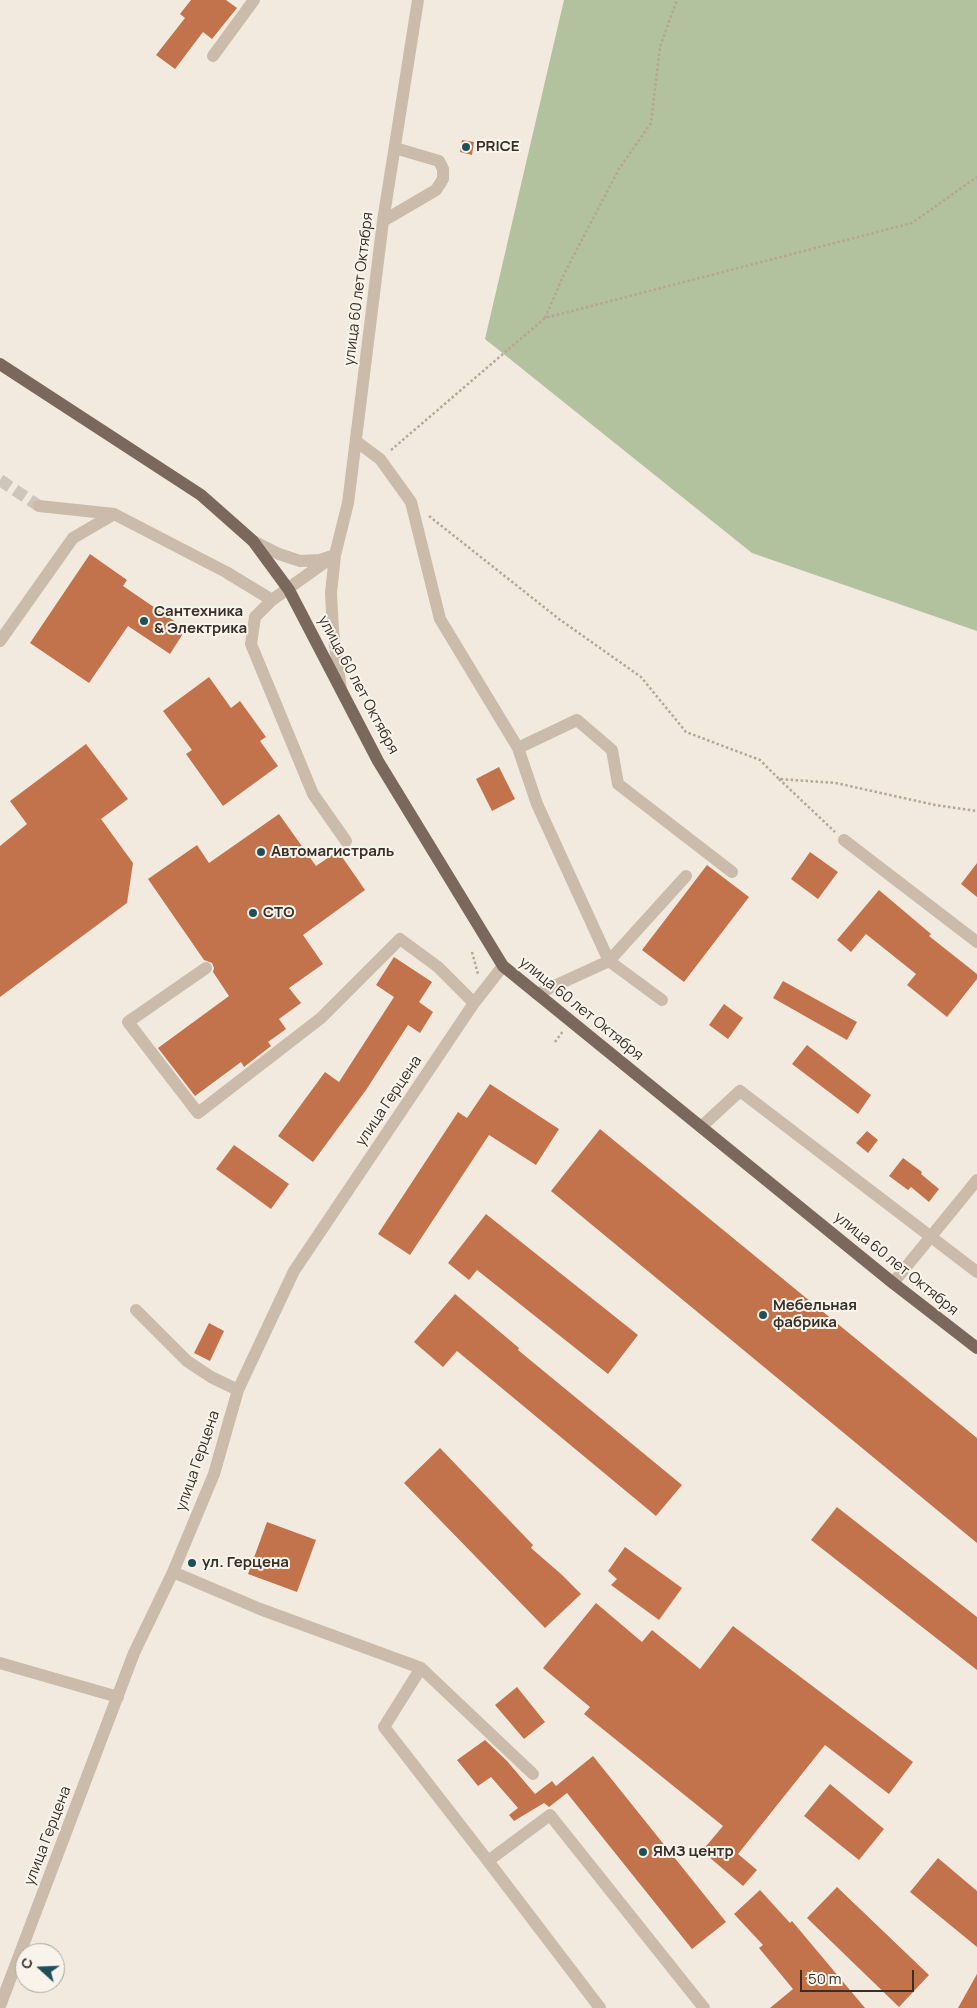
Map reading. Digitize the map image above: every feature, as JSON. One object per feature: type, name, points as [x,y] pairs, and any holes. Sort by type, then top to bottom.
[{"type":"main road","name":"улица 60 лет Октября","points":[[0,364],[201,495],[253,541],[289,590],[378,761],[503,966],[892,1283],[977,1348]]},
{"type":"street","points":[[213,56],[254,0]]},
{"type":"street","name":"улица 60 лет Октября","points":[[341,688],[333,631],[331,593],[335,555],[348,503],[383,221],[418,0]]},
{"type":"street","points":[[383,221],[436,190],[443,179],[443,169],[438,161],[395,148]]},
{"type":"street","points":[[357,442],[380,459],[411,502],[440,619],[518,748],[537,804],[609,960],[662,1000]]},
{"type":"street","points":[[39,506],[114,514],[226,572],[272,600]]},
{"type":"street","points":[[0,641],[73,538],[114,514]]},
{"type":"street","points":[[253,541],[279,554],[300,561],[320,560],[335,555]]},
{"type":"street","points":[[335,555],[289,590],[272,600],[254,617],[251,644],[313,794],[346,841]]},
{"type":"street","points":[[518,748],[577,720],[612,750],[618,784],[732,872]]},
{"type":"street","points":[[844,840],[977,942]]},
{"type":"street","points":[[537,994],[609,960],[686,876]]},
{"type":"street","points":[[206,968],[128,1022],[198,1112],[321,1018],[400,939],[438,967],[470,999]]},
{"type":"street","name":"улица Герцена","points":[[0,2006],[134,1654],[173,1572],[214,1474],[238,1390],[294,1271],[470,999],[503,966]]},
{"type":"street","points":[[701,1127],[740,1091],[977,1272]]},
{"type":"street","points":[[892,1283],[977,1180]]},
{"type":"street","points":[[136,1310],[187,1361],[211,1377],[238,1390]]},
{"type":"street","points":[[173,1572],[260,1609],[421,1668],[533,1774]]},
{"type":"street","points":[[0,1664],[118,1697]]},
{"type":"street","points":[[421,1668],[384,1727],[600,2008]]},
{"type":"street","points":[[488,1862],[550,1815],[704,2008]]},
{"type":"path","points":[[380,459],[545,318],[565,272],[619,169],[651,123],[660,47],[678,0]]},
{"type":"path","points":[[545,318],[912,223],[977,177]]},
{"type":"path","points":[[411,502],[559,619],[641,677],[686,732],[760,760],[844,840]]},
{"type":"path","points":[[779,779],[836,783],[935,805],[977,811]]},
{"type":"path","points":[[470,999],[479,976],[472,952]]},
{"type":"green space","points":[[564,0],[977,0],[977,631],[752,553],[485,339]]},
{"type":"building","points":[[191,0],[226,0],[237,8],[212,39],[203,32],[175,69],[156,55],[185,18],[180,14]]},
{"type":"building","points":[[462,140],[474,142],[472,155],[460,152]]},
{"type":"building","points":[[90,554],[127,580],[123,586],[186,629],[170,654],[128,626],[89,683],[30,643]]},
{"type":"building","points":[[209,677],[231,708],[240,701],[266,737],[260,741],[278,766],[223,806],[186,754],[192,750],[163,711]]},
{"type":"building","points":[[86,744],[128,799],[101,819],[133,863],[127,903],[0,997],[0,846],[27,824],[10,801]]},
{"type":"building","points":[[499,767],[515,799],[492,811],[476,779]]},
{"type":"building","name":"СТО","points":[[279,814],[316,866],[338,851],[365,890],[303,935],[323,964],[289,988],[301,1003],[279,1019],[286,1029],[268,1042],[271,1046],[244,1067],[241,1062],[195,1096],[158,1048],[229,996],[213,972],[212,963],[204,960],[148,879],[197,845],[209,863]]},
{"type":"building","points":[[810,852],[838,872],[818,899],[791,879]]},
{"type":"building","points":[[977,863],[977,897],[961,884]]},
{"type":"building","points":[[707,865],[749,897],[684,982],[642,950]]},
{"type":"building","points":[[879,890],[931,934],[929,936],[977,974],[977,979],[947,1017],[907,985],[916,974],[866,934],[851,952],[837,940]]},
{"type":"building","points":[[394,957],[432,982],[419,1002],[433,1012],[420,1033],[408,1025],[366,1090],[313,1162],[278,1136],[325,1072],[339,1082],[394,997],[376,985]]},
{"type":"building","points":[[783,981],[857,1022],[847,1040],[773,998]]},
{"type":"building","points":[[724,1004],[743,1018],[728,1039],[709,1025]]},
{"type":"building","points":[[807,1045],[871,1095],[858,1114],[792,1064]]},
{"type":"building","points":[[490,1084],[559,1129],[536,1165],[489,1135],[410,1255],[378,1234],[458,1112],[467,1118]]},
{"type":"building","name":"Мебельная фабрика","points":[[600,1129],[977,1438],[977,1543],[551,1191]]},
{"type":"building","points":[[867,1131],[878,1140],[868,1153],[856,1143]]},
{"type":"building","points":[[234,1145],[289,1184],[271,1209],[216,1169]]},
{"type":"building","points":[[903,1158],[922,1172],[921,1174],[939,1189],[929,1202],[911,1187],[908,1190],[889,1176]]},
{"type":"building","points":[[486,1214],[638,1335],[608,1374],[477,1270],[469,1280],[448,1263]]},
{"type":"building","points":[[455,1294],[519,1348],[518,1350],[682,1485],[656,1516],[457,1351],[443,1367],[414,1342]]},
{"type":"building","points":[[209,1323],[224,1331],[210,1361],[194,1353]]},
{"type":"building","points":[[440,1448],[533,1545],[531,1548],[581,1594],[545,1628],[404,1483]]},
{"type":"building","points":[[837,1507],[977,1617],[977,1670],[811,1540]]},
{"type":"building","points":[[267,1522],[316,1540],[297,1592],[248,1574]]},
{"type":"building","points":[[625,1547],[682,1588],[659,1620],[611,1585],[617,1579],[608,1571]]},
{"type":"building","points":[[596,1603],[642,1642],[652,1630],[700,1669],[733,1626],[913,1762],[889,1794],[825,1745],[738,1854],[757,1870],[743,1886],[702,1851],[723,1826],[584,1714],[590,1707],[543,1668]]},
{"type":"building","points":[[517,1687],[545,1722],[524,1739],[495,1705]]},
{"type":"building","name":"ЯМЗ центр","points":[[485,1740],[507,1761],[535,1794],[552,1781],[556,1786],[593,1756],[726,1922],[692,1949],[567,1793],[549,1807],[544,1803],[514,1821],[509,1815],[518,1808],[491,1777],[478,1786],[457,1760]]},
{"type":"building","points":[[830,1784],[884,1829],[859,1860],[804,1816]]},
{"type":"building","points":[[938,1858],[977,1891],[977,1947],[910,1892]]},
{"type":"building","points":[[837,1887],[929,1975],[899,2007],[807,1918]]},
{"type":"building","points":[[760,1890],[790,1923],[792,1921],[865,2008],[770,2008],[793,1989],[759,1948],[763,1945],[734,1914]]},
{"type":"building","points":[[977,1974],[977,2008],[958,2008]]},
{"type":"tunnel","points":[[0,480],[39,506]]},
{"type":"place","name":"PRICE","points":[[466,147]]},
{"type":"place","name":"Сантехника & Электрика","points":[[144,621]]},
{"type":"place","name":"Автомагистраль","points":[[261,852]]},
{"type":"place","name":"СТО","points":[[253,913]]},
{"type":"place","name":"Мебельная фабрика","points":[[763,1315]]},
{"type":"place","name":"ул. Герцена","points":[[192,1563]]},
{"type":"place","name":"ЯМЗ центр","points":[[643,1852]]}]
